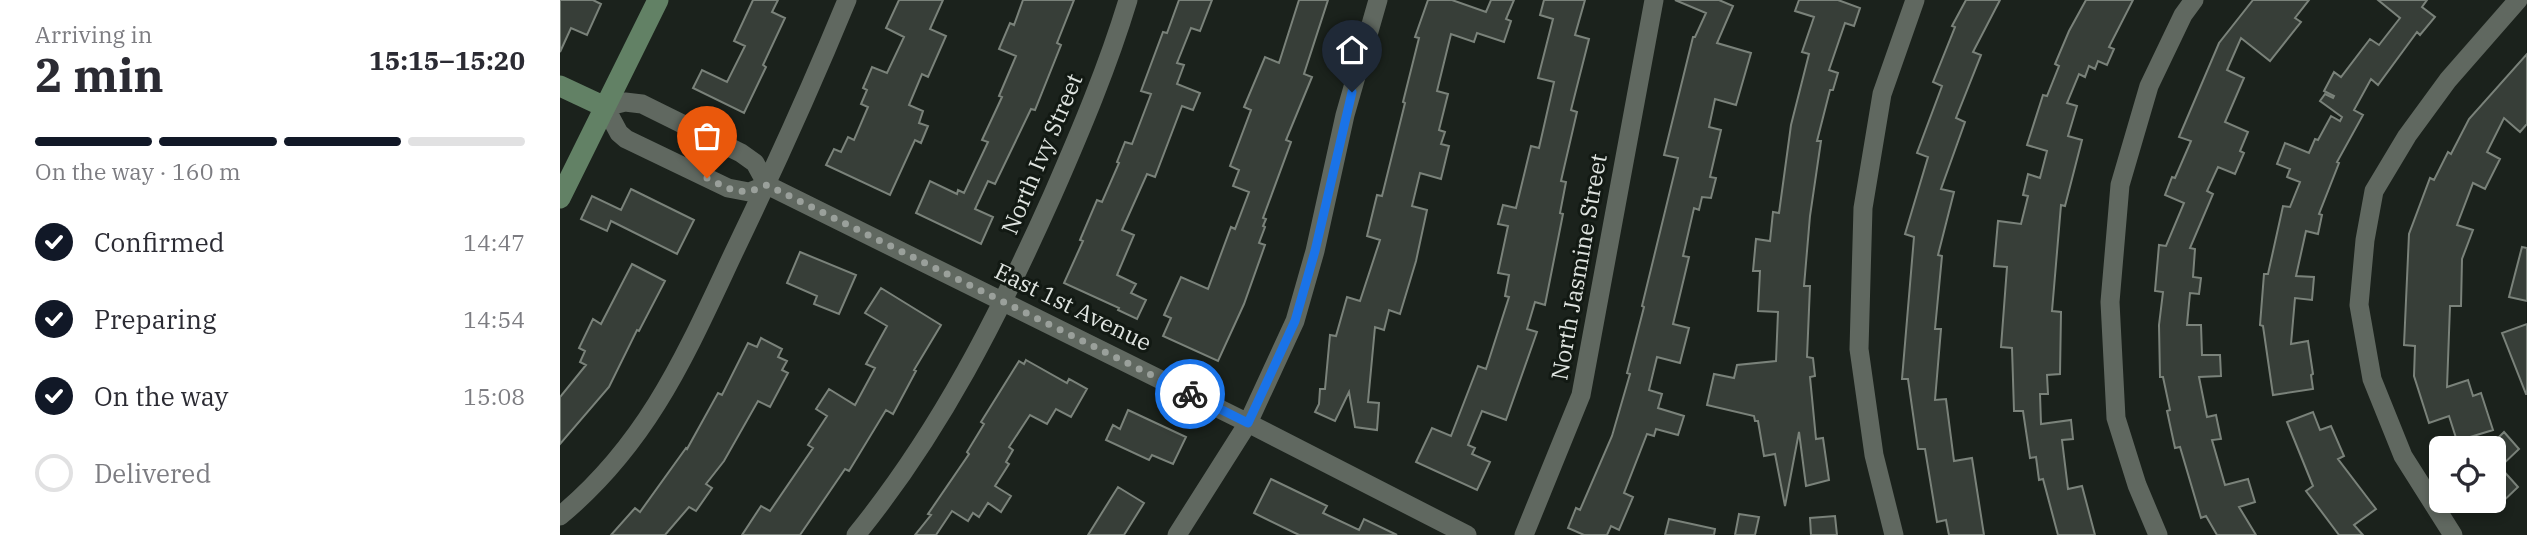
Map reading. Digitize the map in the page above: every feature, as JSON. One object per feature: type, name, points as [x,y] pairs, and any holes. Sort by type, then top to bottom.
[{"type":"street","points":[[560,198],[658,0]]},
{"type":"street","points":[[560,516],[610,470],[661,399],[767,185],[848,0]]},
{"type":"street","name":"North Ivy Street","points":[[856,535],[897,481],[968,371],[1003,302],[1072,150],[1112,52],[1128,0]]},
{"type":"street","points":[[1177,535],[1248,423],[1295,321],[1315,251],[1345,116],[1378,0]]},
{"type":"street","name":"North Jasmine Street","points":[[1524,535],[1581,394],[1654,0]]},
{"type":"street","points":[[1894,535],[1874,455],[1859,349],[1863,208],[1882,94],[1915,0]]},
{"type":"street","points":[[2158,535],[2137,485],[2116,418],[2109,302],[2120,185],[2149,86],[2183,15],[2194,0]]},
{"type":"street","points":[[2453,535],[2403,456],[2372,379],[2359,305],[2365,240],[2374,191],[2407,136],[2448,80],[2518,0]]},
{"type":"street","points":[[560,86],[605,107],[619,133],[626,139],[728,188],[750,192],[767,185]]},
{"type":"street","name":"East 1st Avenue","points":[[605,107],[625,102],[642,104],[751,160],[760,170],[767,185],[1248,423],[1467,535]]},
{"type":"building","points":[[560,0],[593,0],[601,4],[587,35],[571,28],[560,52]]},
{"type":"building","points":[[753,0],[778,0],[772,12],[785,18],[744,113],[693,88],[702,70],[727,82],[745,46],[734,41]]},
{"type":"building","points":[[899,0],[943,0],[930,29],[946,36],[928,77],[922,74],[909,105],[923,111],[919,123],[928,126],[921,143],[915,140],[890,195],[826,165],[834,149],[841,152],[848,137],[854,140],[868,107],[861,104],[867,90],[863,88],[872,67],[887,73],[904,37],[886,28]]},
{"type":"building","points":[[1023,0],[1074,0],[1057,43],[1061,45],[1035,110],[1031,109],[995,184],[988,181],[975,209],[993,217],[981,244],[916,213],[930,181],[957,194],[958,190],[964,193],[988,142],[982,140],[1002,97],[999,96],[1016,56],[999,49],[1010,23],[1014,25]]},
{"type":"building","points":[[1179,0],[1212,0],[1200,31],[1191,28],[1177,63],[1184,65],[1177,84],[1200,93],[1193,110],[1182,106],[1155,177],[1147,174],[1122,230],[1134,235],[1117,275],[1136,284],[1131,293],[1146,300],[1137,319],[1064,283],[1083,241],[1080,240],[1097,200],[1102,202],[1119,163],[1117,162],[1125,142],[1132,144],[1151,94],[1141,91],[1163,32],[1167,33]]},
{"type":"building","points":[[1299,0],[1328,0],[1304,74],[1312,77],[1286,140],[1291,142],[1263,218],[1266,219],[1263,226],[1265,227],[1259,243],[1265,245],[1244,304],[1218,361],[1163,336],[1171,318],[1164,315],[1181,277],[1208,289],[1231,227],[1235,229],[1249,192],[1233,186],[1239,170],[1230,166],[1251,110],[1244,107],[1265,57],[1279,63]]},
{"type":"building","points":[[1428,0],[1452,0],[1486,12],[1491,0],[1514,0],[1506,19],[1511,21],[1504,42],[1477,33],[1474,42],[1451,34],[1437,91],[1448,94],[1439,130],[1445,132],[1441,144],[1449,146],[1441,179],[1420,173],[1412,206],[1427,210],[1416,261],[1400,314],[1389,310],[1384,330],[1375,327],[1368,402],[1379,403],[1377,430],[1355,427],[1349,392],[1335,421],[1315,412],[1319,404],[1320,389],[1325,389],[1330,335],[1336,336],[1347,297],[1360,301],[1380,240],[1367,236],[1377,195],[1382,196],[1419,38],[1415,37]]},
{"type":"building","points":[[1544,0],[1585,0],[1575,35],[1589,39],[1571,110],[1577,112],[1561,181],[1566,182],[1560,213],[1563,214],[1545,305],[1535,302],[1527,329],[1537,332],[1506,420],[1482,411],[1468,445],[1475,448],[1472,454],[1490,462],[1477,490],[1416,462],[1432,428],[1451,436],[1478,366],[1486,369],[1509,297],[1505,296],[1509,275],[1498,273],[1508,226],[1498,224],[1503,205],[1516,208],[1531,146],[1539,148],[1554,82],[1538,78],[1553,19],[1540,15]]},
{"type":"building","points":[[1675,0],[1719,0],[1733,6],[1717,43],[1751,53],[1736,105],[1715,99],[1709,127],[1721,130],[1710,177],[1716,178],[1711,198],[1702,197],[1699,210],[1694,208],[1683,256],[1689,257],[1673,324],[1689,328],[1680,363],[1657,357],[1649,390],[1662,394],[1658,408],[1684,416],[1678,435],[1656,429],[1654,436],[1647,434],[1624,493],[1633,497],[1619,530],[1611,526],[1607,535],[1584,535],[1568,528],[1576,508],[1580,510],[1612,436],[1630,374],[1627,373],[1678,158],[1664,155],[1693,37],[1706,13]]},
{"type":"building","points":[[1799,0],[1838,0],[1860,8],[1854,26],[1845,23],[1829,70],[1838,73],[1833,90],[1830,90],[1817,141],[1821,141],[1810,216],[1804,286],[1810,286],[1807,357],[1813,358],[1815,376],[1810,377],[1816,439],[1823,438],[1829,480],[1806,486],[1799,432],[1785,506],[1775,454],[1764,456],[1758,421],[1755,421],[1754,416],[1707,405],[1714,374],[1734,378],[1737,365],[1776,361],[1778,312],[1758,311],[1760,271],[1753,271],[1756,239],[1770,241],[1773,212],[1779,213],[1791,125],[1809,54],[1802,52],[1814,17],[1795,11]]},
{"type":"building","points":[[1966,0],[2000,0],[1973,52],[1981,55],[1956,118],[1965,122],[1941,189],[1954,192],[1938,255],[1942,256],[1935,329],[1941,329],[1935,400],[1946,399],[1954,461],[1972,458],[1984,535],[1949,535],[1946,520],[1937,522],[1925,449],[1918,449],[1908,379],[1902,379],[1914,237],[1905,234],[1928,157],[1917,153],[1942,86],[1933,82],[1955,27],[1952,26]]},
{"type":"building","points":[[2086,0],[2133,0],[2109,47],[2114,49],[2107,65],[2098,61],[2095,69],[2089,66],[2085,77],[2079,74],[2067,103],[2077,106],[2068,136],[2082,140],[2065,206],[2061,205],[2052,311],[2061,312],[2060,374],[2047,375],[2048,394],[2040,394],[2041,424],[2071,420],[2073,439],[2062,440],[2068,489],[2082,486],[2095,535],[2058,535],[2043,479],[2039,480],[2036,457],[2030,458],[2023,411],[2014,411],[2012,348],[2001,347],[2007,267],[1994,266],[1998,221],[2021,224],[2028,196],[2023,195],[2028,174],[2040,178],[2047,151],[2027,145],[2043,95],[2047,96],[2059,66],[2055,64]]},
{"type":"building","points":[[2253,0],[2309,0],[2295,18],[2301,22],[2270,61],[2241,38],[2227,70],[2244,78],[2225,122],[2248,132],[2240,151],[2244,153],[2235,174],[2218,167],[2207,191],[2213,194],[2190,248],[2195,249],[2193,277],[2201,278],[2199,294],[2190,293],[2187,325],[2201,325],[2202,355],[2220,355],[2221,376],[2199,377],[2207,417],[2216,415],[2221,439],[2212,440],[2225,485],[2248,479],[2255,502],[2239,507],[2256,535],[2217,535],[2206,516],[2201,518],[2180,447],[2175,448],[2167,411],[2170,410],[2163,377],[2160,377],[2159,325],[2163,292],[2155,291],[2159,245],[2166,246],[2184,203],[2165,195],[2191,141],[2179,137],[2219,43]]},
{"type":"building","points":[[2378,0],[2427,0],[2422,7],[2435,17],[2420,35],[2417,32],[2378,85],[2371,79],[2354,110],[2363,115],[2337,162],[2339,163],[2319,214],[2322,215],[2318,234],[2306,231],[2296,276],[2314,277],[2312,300],[2295,298],[2291,344],[2308,341],[2313,389],[2273,395],[2263,326],[2260,325],[2264,274],[2268,274],[2283,206],[2290,207],[2300,182],[2287,177],[2290,169],[2277,164],[2285,143],[2309,153],[2331,116],[2340,121],[2342,117],[2320,101],[2325,94],[2333,98],[2334,96],[2324,91],[2334,72],[2341,77],[2370,39],[2379,45],[2400,18]]},
{"type":"building","points":[[2527,54],[2527,124],[2520,132],[2504,118],[2487,152],[2500,159],[2485,189],[2473,183],[2457,225],[2473,230],[2462,259],[2461,306],[2450,306],[2447,387],[2468,380],[2473,396],[2481,393],[2493,430],[2473,436],[2455,436],[2449,416],[2429,423],[2414,376],[2415,346],[2404,345],[2409,234],[2430,178],[2434,180],[2469,119]]},
{"type":"building","points":[[631,189],[694,220],[677,254],[611,221],[607,231],[581,219],[592,196],[621,210]]},
{"type":"building","points":[[2522,247],[2527,248],[2527,301],[2509,297]]},
{"type":"building","points":[[800,252],[856,275],[839,314],[814,304],[817,296],[787,283]]},
{"type":"building","points":[[632,264],[665,281],[609,387],[560,444],[560,397],[586,365],[580,362],[585,351],[579,348],[593,319],[601,324]]},
{"type":"building","points":[[881,288],[941,325],[914,370],[916,371],[893,414],[886,410],[849,471],[845,469],[800,535],[742,535],[761,506],[770,511],[813,448],[808,445],[827,416],[816,409],[829,389],[855,405],[875,368],[866,364],[887,326],[865,313]]},
{"type":"building","points":[[2527,324],[2527,394],[2526,394],[2502,333]]},
{"type":"building","points":[[761,338],[782,349],[778,357],[787,361],[782,370],[788,373],[770,407],[758,401],[724,461],[706,484],[712,488],[696,511],[689,507],[665,535],[611,535],[635,508],[640,512],[687,449],[718,393],[722,395],[748,343],[757,347]]},
{"type":"building","points":[[1026,360],[1067,383],[1069,379],[1087,389],[1071,417],[1056,409],[1047,424],[1030,415],[1009,447],[1013,450],[1006,462],[1009,464],[995,486],[1011,496],[1001,512],[988,503],[979,517],[973,513],[968,521],[952,511],[936,535],[915,535],[931,515],[928,514],[969,454],[967,452],[984,424],[981,422],[1019,361],[1024,364]]},
{"type":"building","points":[[1128,410],[1186,437],[1173,464],[1152,455],[1149,460],[1106,440],[1113,425],[1120,429]]},
{"type":"building","points":[[2313,412],[2320,430],[2331,426],[2344,456],[2338,459],[2376,509],[2354,525],[2363,535],[2339,535],[2306,491],[2313,486],[2287,422]]},
{"type":"building","points":[[2504,432],[2519,449],[2506,461],[2506,436],[2500,436]]},
{"type":"building","points":[[2506,474],[2518,487],[2506,498]]},
{"type":"building","points":[[1271,479],[1327,506],[1323,513],[1359,530],[1364,519],[1397,535],[1299,535],[1254,513]]},
{"type":"building","points":[[1118,487],[1144,503],[1124,535],[1088,535]]},
{"type":"building","points":[[1739,514],[1759,517],[1755,535],[1735,535]]},
{"type":"building","points":[[1835,516],[1837,535],[1811,535],[1810,518]]},
{"type":"building","points":[[1669,519],[1715,529],[1714,535],[1665,535]]},
{"type":"way so far","points":[[707,178],[743,192],[754,191],[767,185],[1190,394]]},
{"type":"route","points":[[1190,394],[1248,423],[1295,321],[1315,251],[1352,92]]}]
